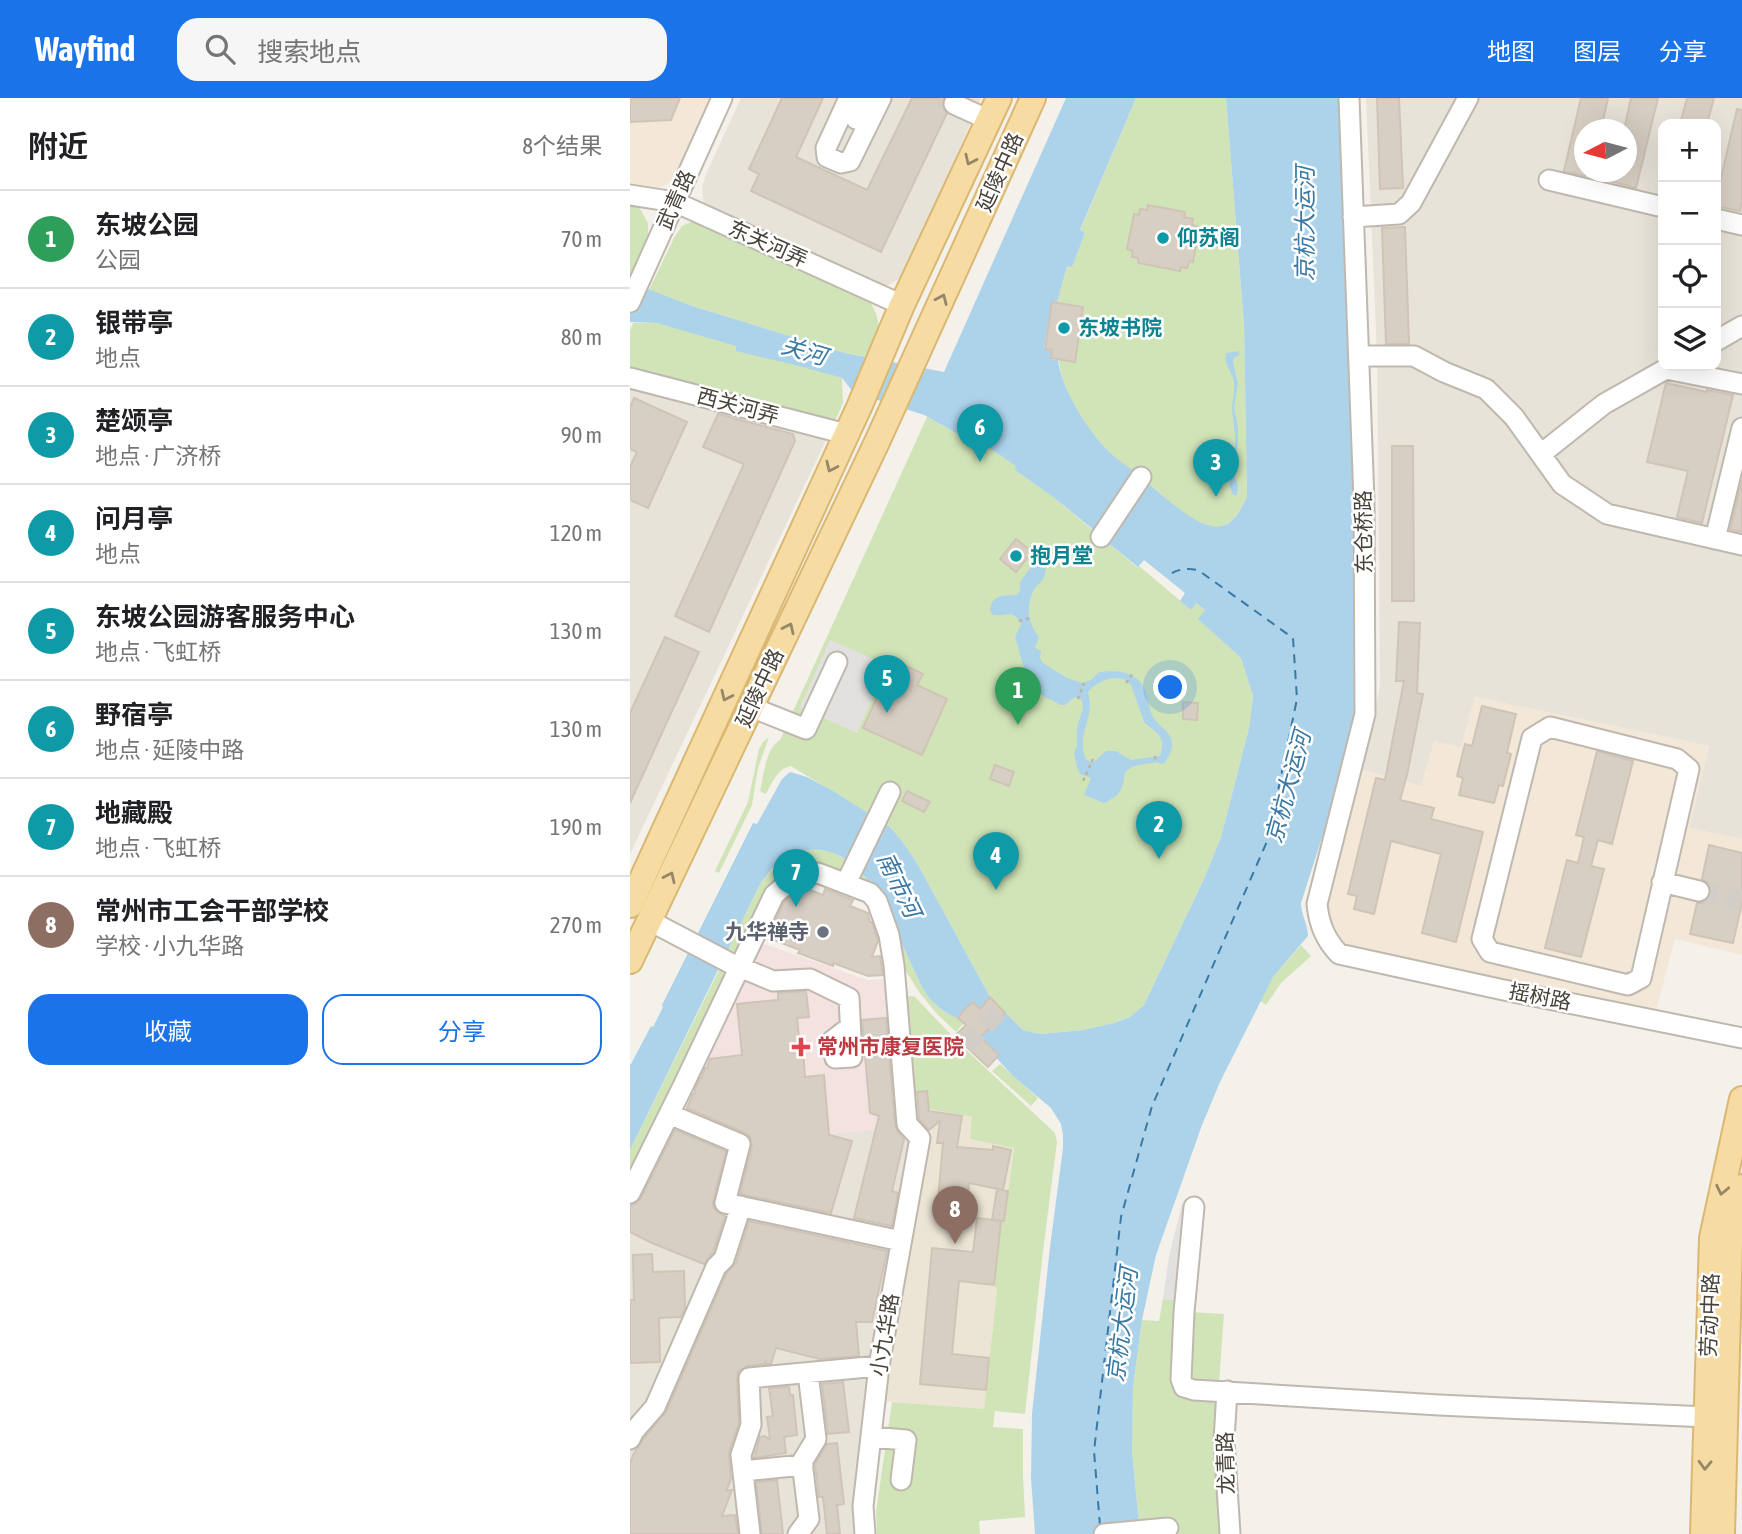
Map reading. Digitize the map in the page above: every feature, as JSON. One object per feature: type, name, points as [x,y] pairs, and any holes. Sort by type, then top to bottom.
[{"type":"main road","name":"延陵中路","points":[[630,961],[890,415],[1033,98]]},
{"type":"main road","name":"延陵中路","points":[[632,894],[860,405],[902,305],[994,109]]},
{"type":"main road","name":"劳动中路","points":[[1703,1534],[1712,1238],[1742,1099]]},
{"type":"main road","name":"劳动中路","points":[[1722,1534],[1730,1241],[1742,1187]]},
{"type":"street","name":"武青路","points":[[630,302],[722,98]]},
{"type":"street","points":[[849,98],[826,148],[827,157],[841,163],[850,161],[881,98]]},
{"type":"street","points":[[856,119],[865,98]]},
{"type":"street","name":"东仓桥路","points":[[1339,954],[1328,942],[1319,920],[1317,904],[1365,714],[1364,501],[1349,98]]},
{"type":"street","points":[[1353,217],[1399,214],[1411,203],[1468,98]]},
{"type":"street","points":[[954,104],[994,109]]},
{"type":"street","points":[[1549,180],[1658,206]]},
{"type":"street","name":"东关河弄","points":[[630,195],[675,202],[902,305]]},
{"type":"street","points":[[1721,220],[1742,225]]},
{"type":"street","points":[[1721,338],[1742,326]]},
{"type":"street","points":[[1359,356],[1414,356],[1486,389],[1514,417],[1562,484],[1607,514],[1742,545]]},
{"type":"street","points":[[1541,454],[1604,404],[1662,371]]},
{"type":"street","points":[[1686,371],[1742,384]]},
{"type":"street","name":"西关河弄","points":[[630,378],[846,434]]},
{"type":"street","points":[[1715,539],[1742,428]]},
{"type":"street","points":[[1101,537],[1141,477]]},
{"type":"street","points":[[751,707],[806,729],[837,662]]},
{"type":"street","points":[[1550,727],[1677,759],[1689,769],[1662,883],[1641,978],[1628,985],[1490,952],[1482,939],[1532,738],[1550,727]]},
{"type":"street","points":[[849,877],[890,792]]},
{"type":"street","name":"小九华路","points":[[735,965],[774,895],[809,874],[818,873],[870,893],[877,901],[889,934],[907,1124],[920,1138],[879,1366],[863,1506],[864,1534]]},
{"type":"street","points":[[1662,883],[1699,891]]},
{"type":"street","points":[[650,921],[735,965],[774,981],[810,979],[849,998],[850,1027]]},
{"type":"street","name":"摇树路","points":[[1339,954],[1742,1038]]},
{"type":"street","points":[[630,1193],[669,1114],[735,965]]},
{"type":"street","points":[[669,1114],[740,1144],[725,1203],[901,1241]]},
{"type":"street","points":[[630,1439],[655,1407],[716,1267],[724,1259],[741,1206]]},
{"type":"street","points":[[1194,1207],[1184,1312],[1181,1379],[1184,1387],[1194,1390],[1439,1405],[1707,1417]]},
{"type":"street","points":[[750,1534],[741,1455],[751,1425],[748,1378],[879,1366]]},
{"type":"street","points":[[798,1534],[809,1519],[802,1462],[816,1439],[808,1373]]},
{"type":"street","name":"龙青路","points":[[1227,1391],[1224,1440],[1230,1534]]},
{"type":"street","points":[[871,1437],[906,1440],[901,1480]]},
{"type":"street","points":[[743,1471],[803,1465]]},
{"type":"street","points":[[1104,1534],[1168,1528]]},
{"type":"path","points":[[1019,621],[1030,618]]},
{"type":"path","points":[[1126,683],[1133,673]]},
{"type":"path","points":[[1078,699],[1084,683]]},
{"type":"path","points":[[1154,756],[1156,763]]},
{"type":"path","points":[[1083,781],[1093,759]]},
{"type":"shaded area","points":[[630,98],[715,98],[681,172],[673,181],[660,187],[630,184]]},
{"type":"shaded area","points":[[741,98],[981,98],[908,270],[899,279],[888,285],[874,284],[710,211],[703,200],[702,187]]},
{"type":"shaded area","points":[[1366,98],[1742,98],[1742,839],[1689,828],[1709,746],[1475,697],[1461,748],[1421,786],[1363,770],[1380,685],[1377,354]]},
{"type":"shaded area","points":[[630,388],[815,432],[826,440],[630,854]]},
{"type":"shaded area","points":[[830,640],[887,665],[857,733],[800,707]]},
{"type":"shaded area","points":[[1475,697],[1709,746],[1689,828],[1742,839],[1742,955],[1675,939],[1656,1010],[1348,952],[1325,909],[1363,770],[1421,786],[1434,741],[1461,747]]},
{"type":"shaded area","name":"常州市康复医院","points":[[759,942],[867,980],[889,979],[902,1127],[745,1142],[673,1113]]},
{"type":"shaded area","points":[[935,1110],[973,1117],[970,1139],[1014,1148],[994,1285],[997,1290],[984,1410],[885,1401],[888,1366]]},
{"type":"shaded area","points":[[673,1113],[745,1142],[902,1127],[913,1142],[871,1370],[853,1512],[854,1534],[630,1534],[630,1200]]},
{"type":"shaded area","points":[[1182,1204],[1186,1205],[1178,1300],[1163,1299],[1169,1256]]},
{"type":"green space","points":[[1136,98],[1226,98],[1244,325],[1247,496],[1233,519],[1223,526],[1202,525],[1186,515],[1105,448],[1071,399],[1059,360],[1051,358],[1052,350],[1045,349],[1052,302],[1057,302],[1067,265],[1072,266],[1085,233],[1080,231]]},
{"type":"green space","points":[[630,205],[639,207],[648,223],[648,238],[630,276]]},
{"type":"green space","points":[[693,221],[707,224],[869,300],[877,316],[878,329],[868,357],[845,353],[649,290],[675,236],[682,226]]},
{"type":"green space","points":[[633,323],[657,323],[678,328],[842,378],[843,403],[835,421],[820,421],[630,372],[630,331]]},
{"type":"green space","points":[[927,417],[961,436],[964,431],[1017,466],[1015,470],[1053,497],[1190,609],[1196,603],[1205,610],[1199,619],[1241,658],[1253,696],[1249,728],[1221,837],[1203,881],[1144,1005],[1130,1017],[1114,1023],[1083,1030],[1039,1034],[1023,1030],[990,997],[917,863],[890,827],[791,766],[779,773],[766,794],[760,791],[768,756],[780,740]]},
{"type":"green space","points":[[769,737],[758,768],[752,805],[719,873],[715,871],[748,802],[759,749]]},
{"type":"green space","points":[[808,849],[830,851],[849,861],[843,874],[787,879],[739,958],[726,953],[761,882],[784,857]]},
{"type":"green space","points":[[859,869],[878,893],[922,987],[937,1006],[964,1023],[956,1032],[919,992],[904,968],[893,934],[855,877]]},
{"type":"green space","points":[[1301,945],[1311,956],[1281,983],[1266,1005],[1260,1001],[1273,977]]},
{"type":"green space","points":[[719,970],[732,976],[630,1185],[630,1150]]},
{"type":"green space","points":[[914,996],[962,1046],[1055,1133],[1057,1142],[1025,1414],[995,1411],[993,1427],[1023,1429],[1025,1517],[979,1521],[980,1534],[877,1534],[876,1511],[892,1402],[984,1409],[997,1290],[994,1285],[1001,1221],[1004,1221],[1014,1148],[970,1139],[972,1117],[929,1109],[927,1092],[909,1093],[901,997]]},
{"type":"green space","points":[[1000,1064],[1038,1098],[1031,1106],[992,1071]]},
{"type":"green space","points":[[1163,1299],[1178,1300],[1175,1387],[1181,1398],[1218,1401],[1222,1534],[1140,1534],[1132,1451],[1133,1387],[1142,1320],[1159,1321]]},
{"type":"green space","points":[[1189,1312],[1224,1314],[1219,1383],[1192,1382],[1187,1377]]},
{"type":"water","name":"关河","points":[[1066,98],[1136,98],[1080,230],[1085,233],[1072,267],[1067,266],[1057,302],[1052,302],[1044,348],[1051,351],[1051,359],[1058,360],[1065,386],[1088,427],[1107,450],[1134,471],[1095,531],[1015,470],[1016,466],[964,431],[961,436],[924,415],[853,392],[842,378],[736,351],[736,346],[657,323],[630,322],[630,282],[692,306],[845,353],[944,372]]},
{"type":"water","points":[[1226,98],[1341,98],[1359,493],[1358,706],[1333,803],[1301,903],[1308,936],[1273,977],[1220,1082],[1156,1255],[1142,1320],[1133,1387],[1132,1451],[1140,1534],[1035,1534],[1031,1478],[1032,1414],[1063,1148],[1061,1124],[1051,1108],[1013,1076],[966,1025],[930,999],[870,882],[852,864],[832,852],[807,850],[794,853],[784,857],[775,866],[761,882],[630,1150],[630,1064],[651,1026],[653,1027],[753,823],[757,824],[782,779],[790,772],[807,777],[833,791],[890,827],[917,863],[990,997],[1023,1030],[1040,1034],[1083,1030],[1130,1017],[1144,1005],[1221,837],[1249,728],[1253,696],[1241,658],[1198,619],[1205,610],[1196,603],[1191,610],[1180,601],[1185,593],[1144,560],[1138,567],[1107,542],[1147,482],[1182,511],[1212,526],[1228,524],[1241,509],[1247,496],[1244,325]]},
{"type":"water","points":[[1239,351],[1233,362],[1238,383],[1234,408],[1238,442],[1233,472],[1238,485],[1237,495],[1233,495],[1229,485],[1235,443],[1232,410],[1234,386],[1225,357],[1226,353]]},
{"type":"water","points":[[1038,557],[1046,563],[1045,575],[1032,594],[1029,611],[1039,637],[1035,648],[1041,651],[1040,658],[1043,663],[1067,678],[1082,683],[1091,680],[1099,672],[1132,675],[1143,686],[1153,717],[1171,739],[1172,748],[1165,763],[1134,766],[1125,772],[1118,794],[1104,803],[1084,795],[1091,778],[1080,774],[1076,764],[1074,752],[1083,708],[1082,700],[1075,697],[1065,705],[1060,705],[1035,691],[1026,674],[1015,637],[1021,624],[1015,616],[993,615],[990,611],[995,599],[1017,595],[1020,582]],"holes":[[[1124,679],[1131,685],[1144,722],[1159,735],[1162,742],[1160,756],[1131,760],[1116,751],[1106,751],[1094,762],[1086,760],[1083,742],[1090,710],[1088,692],[1106,680]]]},
{"type":"building","points":[[630,98],[680,98],[671,120],[630,122]]},
{"type":"building","points":[[782,98],[823,98],[796,157],[867,190],[912,98],[943,98],[942,106],[947,113],[881,252],[751,191],[759,174],[749,169]]},
{"type":"building","points":[[1377,98],[1399,98],[1403,188],[1380,189]]},
{"type":"building","points":[[1581,98],[1608,98],[1603,119],[1576,119]]},
{"type":"building","points":[[1631,98],[1658,98],[1636,188],[1615,182],[1637,182],[1637,119],[1626,119]]},
{"type":"building","points":[[1687,98],[1714,98],[1708,119],[1681,119]]},
{"type":"building","points":[[1737,109],[1742,110],[1740,211],[1721,207],[1721,178]]},
{"type":"building","points":[[1574,128],[1574,173],[1564,171]]},
{"type":"building","name":"仰苏阁","points":[[1148,205],[1185,212],[1184,217],[1193,219],[1192,225],[1199,227],[1193,262],[1189,261],[1187,268],[1181,267],[1180,271],[1138,263],[1138,258],[1132,257],[1133,251],[1127,249],[1134,214],[1139,215],[1140,209],[1147,210]]},
{"type":"building","points":[[1405,227],[1409,344],[1386,344],[1382,228]]},
{"type":"building","name":"东坡书院","points":[[1052,302],[1083,307],[1075,362],[1051,358],[1052,350],[1045,349]]},
{"type":"building","points":[[1666,383],[1733,395],[1702,523],[1677,517],[1688,471],[1647,462]]},
{"type":"building","points":[[634,398],[687,422],[648,508],[630,500],[630,467],[637,452],[630,449],[630,407]]},
{"type":"building","points":[[718,414],[793,434],[795,441],[709,632],[675,616],[744,464],[703,447]]},
{"type":"building","points":[[1392,446],[1413,446],[1414,601],[1392,601]]},
{"type":"building","points":[[1742,480],[1742,532],[1730,530]]},
{"type":"building","name":"抱月堂","points":[[1016,539],[1032,552],[1016,572],[1000,559]]},
{"type":"building","points":[[1399,622],[1420,623],[1417,693],[1423,694],[1400,800],[1434,808],[1431,819],[1483,832],[1456,942],[1422,933],[1441,854],[1391,841],[1374,914],[1354,909],[1357,896],[1348,894],[1376,778],[1385,780],[1404,681],[1396,681]]},
{"type":"building","points":[[665,637],[699,652],[630,803],[630,713]]},
{"type":"building","points":[[894,660],[923,674],[917,685],[947,699],[922,755],[863,728]]},
{"type":"building","points":[[1183,702],[1198,703],[1197,720],[1183,719]]},
{"type":"building","points":[[1482,706],[1516,714],[1507,753],[1511,754],[1503,786],[1499,785],[1494,803],[1459,795],[1463,778],[1457,776],[1465,744],[1472,746]]},
{"type":"building","points":[[1597,751],[1633,761],[1612,844],[1598,840],[1591,866],[1604,869],[1581,957],[1545,948],[1567,860],[1578,863],[1584,837],[1576,835]]},
{"type":"building","points":[[995,765],[1014,772],[1009,786],[990,779]]},
{"type":"building","points":[[907,791],[930,802],[924,812],[902,801]]},
{"type":"building","points":[[1709,845],[1742,853],[1742,903],[1733,943],[1690,934],[1697,903],[1707,900],[1711,893],[1708,883],[1702,879]]},
{"type":"building","name":"九华禅寺","points":[[807,889],[823,895],[825,889],[853,900],[850,906],[868,913],[878,941],[872,957],[880,956],[883,975],[868,976],[833,963],[833,966],[768,938],[784,902]]},
{"type":"building","points":[[806,991],[809,1017],[797,1018],[805,1077],[824,1075],[829,1135],[852,1141],[831,1213],[740,1194],[752,1147],[750,1137],[687,1108],[710,1059],[742,1055],[737,1004],[778,1000],[778,993]]},
{"type":"building","points":[[990,997],[1005,1013],[980,1037],[999,1055],[988,1067],[955,1036],[966,1025],[958,1018],[964,1010],[973,1002],[980,1009]]},
{"type":"building","points":[[886,1018],[895,1125],[904,1139],[892,1191],[898,1193],[892,1226],[854,1218],[879,1116],[870,1113],[862,1020]]},
{"type":"building","points":[[927,1091],[929,1111],[962,1116],[957,1147],[993,1150],[993,1146],[1011,1150],[1003,1190],[969,1183],[966,1214],[937,1211],[943,1143],[937,1143],[940,1121],[929,1130],[919,1119],[917,1092]]},
{"type":"building","points":[[675,1130],[726,1151],[713,1201],[716,1211],[725,1216],[713,1252],[704,1264],[630,1232],[630,1205],[641,1198]]},
{"type":"building","points":[[997,1189],[1008,1191],[1004,1221],[992,1220]]},
{"type":"building","points":[[977,1218],[1001,1221],[994,1285],[959,1281],[952,1354],[989,1358],[986,1390],[920,1384],[932,1248],[973,1252]]},
{"type":"building","points":[[749,1221],[887,1251],[872,1322],[856,1322],[859,1356],[820,1359],[776,1348],[771,1364],[766,1364],[766,1361],[764,1364],[747,1366],[738,1372],[739,1423],[729,1452],[731,1479],[726,1491],[732,1490],[722,1516],[735,1515],[738,1534],[630,1534],[630,1463],[644,1438],[666,1412],[726,1274],[736,1263]]},
{"type":"building","points":[[652,1254],[653,1272],[684,1271],[685,1308],[681,1317],[659,1318],[660,1362],[630,1363],[630,1300],[634,1300],[633,1255]]},
{"type":"building","points":[[843,1382],[849,1432],[828,1434],[822,1384]]},
{"type":"building","points":[[789,1387],[790,1395],[793,1395],[797,1435],[784,1437],[786,1453],[754,1458],[760,1437],[770,1439],[767,1417],[773,1416],[769,1388]]},
{"type":"building","points":[[837,1443],[844,1504],[837,1505],[840,1534],[827,1534],[823,1497],[819,1497],[815,1464],[827,1444]]},
{"type":"building","points":[[777,1480],[783,1534],[762,1534],[756,1482]]},
{"type":"ferry route","points":[[1100,1526],[1094,1451],[1121,1217],[1152,1106],[1268,839],[1297,699],[1293,638],[1198,570],[1181,570],[1166,577]]},
{"type":"tunnel","points":[[940,98],[954,104]]},
{"type":"tunnel","points":[[1699,891],[1742,900]]},
{"type":"tunnel","points":[[965,1046],[1001,1009]]},
{"type":"place","name":"仰苏阁","points":[[1163,238]]},
{"type":"place","name":"东坡书院","points":[[1064,328]]},
{"type":"place","name":"野宿亭","points":[[980,462]]},
{"type":"place","name":"楚颂亭","points":[[1216,497]]},
{"type":"place","name":"抱月堂","points":[[1016,556]]},
{"type":"place","name":"东坡公园游客服务中心","points":[[887,713]]},
{"type":"place","name":"东坡公园","points":[[1018,725]]},
{"type":"place","name":"银带亭","points":[[1159,859]]},
{"type":"place","name":"问月亭","points":[[996,890]]},
{"type":"place","name":"地藏殿","points":[[796,907]]},
{"type":"place","name":"九华禅寺","points":[[823,932]]},
{"type":"place","name":"常州市康复医院","points":[[801,1047]]},
{"type":"place","name":"常州市工会干部学校","points":[[955,1244]]},
{"type":"water label","name":"京杭大运河","points":[[1305,224]]},
{"type":"water label","name":"京杭大运河","points":[[1288,787]]},
{"type":"water label","name":"南市河","points":[[899,885]]},
{"type":"water label","name":"京杭大运河","points":[[1122,1325]]}]
